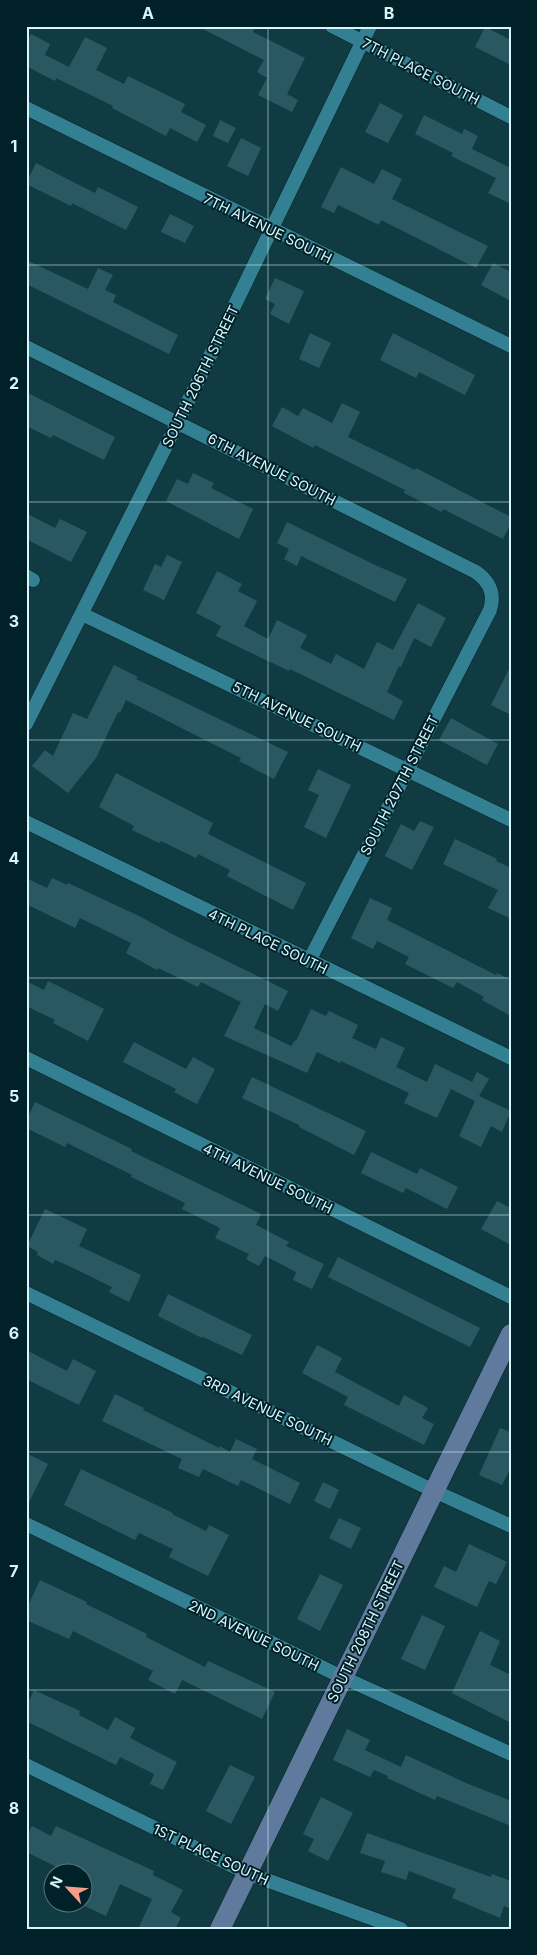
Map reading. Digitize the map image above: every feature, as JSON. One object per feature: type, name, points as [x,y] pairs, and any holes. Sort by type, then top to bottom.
[{"type":"street","name":"7TH PLACE SOUTH","points":[[332,26],[511,116]]},
{"type":"street","name":"SOUTH 206TH STREET","points":[[26,724],[178,422],[370,26]]},
{"type":"street","name":"7TH AVENUE SOUTH","points":[[26,108],[511,346]]},
{"type":"street","name":"6TH AVENUE SOUTH","points":[[26,347],[476,572],[488,581],[493,600],[490,610]]},
{"type":"street","name":"SOUTH 207TH STREET","points":[[309,961],[490,610]]},
{"type":"street","name":"5TH AVENUE SOUTH","points":[[82,614],[511,820]]},
{"type":"street","name":"4TH PLACE SOUTH","points":[[26,822],[511,1058]]},
{"type":"street","name":"4TH AVENUE SOUTH","points":[[26,1058],[511,1297]]},
{"type":"street","name":"3RD AVENUE SOUTH","points":[[26,1293],[434,1491],[511,1526]]},
{"type":"street","name":"SOUTH 208TH STREET","points":[[220,1929],[511,1334]]},
{"type":"street","name":"2ND AVENUE SOUTH","points":[[26,1524],[342,1677],[511,1754]]},
{"type":"street","name":"1ST PLACE SOUTH","points":[[26,1765],[247,1873],[401,1929]]},
{"type":"building","points":[[197,26],[256,26],[253,32],[305,58],[287,94],[298,100],[292,112],[258,95],[267,78],[257,72],[264,60]]},
{"type":"building","points":[[485,27],[511,40],[511,65],[475,47]]},
{"type":"building","points":[[31,34],[50,44],[45,55],[69,67],[85,37],[107,48],[96,70],[124,84],[128,76],[185,104],[181,112],[206,125],[197,142],[170,128],[166,136],[112,108],[113,106],[56,78],[55,81],[26,66],[26,44]]},
{"type":"building","points":[[380,103],[403,115],[388,143],[365,132]]},
{"type":"building","points":[[424,115],[462,134],[464,129],[478,136],[472,149],[511,168],[511,204],[488,193],[496,178],[451,156],[453,153],[415,134]]},
{"type":"building","points":[[220,120],[236,128],[228,143],[213,136]]},
{"type":"building","points":[[241,138],[261,148],[248,176],[227,166]]},
{"type":"building","points":[[36,163],[95,193],[98,187],[138,207],[126,230],[72,203],[71,206],[26,184]]},
{"type":"building","points":[[341,167],[374,184],[382,169],[402,179],[392,199],[488,246],[476,268],[381,220],[379,225],[338,205],[334,213],[321,207]]},
{"type":"building","points":[[170,214],[194,226],[185,243],[161,232]]},
{"type":"building","points":[[26,260],[88,289],[98,268],[113,275],[105,290],[116,295],[113,302],[178,335],[169,354],[26,284]]},
{"type":"building","points":[[493,263],[511,272],[511,301],[481,285]]},
{"type":"building","points":[[275,278],[304,291],[289,324],[270,314],[275,304],[265,299]]},
{"type":"building","points":[[310,333],[331,343],[319,368],[299,359]]},
{"type":"building","points":[[393,333],[475,375],[465,395],[419,372],[416,378],[380,360]]},
{"type":"building","points":[[26,392],[115,437],[104,460],[53,435],[51,438],[26,426]]},
{"type":"building","points":[[342,403],[360,412],[348,437],[415,470],[416,468],[511,517],[511,523],[503,539],[443,509],[442,512],[404,493],[405,490],[315,445],[313,448],[272,426],[282,407],[298,416],[303,408],[332,423]]},
{"type":"building","points":[[193,473],[214,483],[211,488],[253,509],[239,539],[166,501],[177,479],[188,484]]},
{"type":"building","points":[[26,513],[55,528],[60,519],[87,532],[71,562],[26,539]]},
{"type":"building","points":[[287,522],[407,579],[395,602],[301,556],[297,566],[284,559],[289,549],[277,543]]},
{"type":"building","points":[[167,555],[182,562],[164,600],[143,590],[155,564],[161,567]]},
{"type":"building","points":[[217,571],[242,584],[238,591],[257,601],[244,626],[268,639],[277,620],[307,635],[300,648],[331,664],[336,654],[364,669],[377,642],[393,650],[418,603],[446,618],[431,647],[414,638],[401,667],[399,666],[387,692],[403,701],[394,720],[290,669],[289,671],[216,636],[221,626],[196,613]]},
{"type":"building","points":[[114,665],[138,677],[136,679],[288,752],[274,779],[239,761],[241,758],[126,700],[120,713],[118,712],[96,758],[68,793],[32,766],[45,750],[53,756],[73,713],[87,719]]},
{"type":"building","points":[[511,665],[511,715],[491,705]]},
{"type":"building","points":[[451,718],[498,744],[487,765],[439,740]]},
{"type":"building","points":[[318,769],[351,785],[326,838],[304,827],[319,795],[308,790]]},
{"type":"building","points":[[116,773],[213,823],[208,834],[306,883],[293,910],[227,876],[230,870],[198,854],[196,858],[161,841],[159,843],[132,830],[134,826],[99,807]]},
{"type":"building","points":[[420,821],[434,827],[412,870],[385,856],[401,824],[414,831]]},
{"type":"building","points":[[455,839],[497,859],[496,861],[509,867],[511,864],[511,919],[488,908],[498,890],[443,864]]},
{"type":"building","points":[[26,878],[47,888],[52,878],[67,885],[68,883],[139,916],[288,991],[278,1011],[265,1004],[254,1028],[291,1046],[296,1041],[311,1009],[326,1016],[329,1011],[358,1025],[352,1038],[376,1049],[381,1037],[405,1048],[396,1067],[427,1082],[435,1064],[472,1082],[477,1072],[489,1079],[479,1096],[511,1111],[502,1132],[491,1126],[481,1147],[459,1136],[475,1101],[451,1089],[437,1118],[404,1103],[409,1093],[341,1061],[340,1063],[317,1052],[307,1073],[224,1036],[241,1002],[201,982],[198,987],[158,968],[157,970],[126,953],[131,943],[80,918],[75,928],[26,904]]},
{"type":"building","points":[[370,898],[392,908],[387,920],[496,975],[497,973],[511,980],[511,1016],[482,1000],[484,997],[457,982],[453,988],[405,964],[409,957],[377,941],[373,949],[351,938]]},
{"type":"building","points":[[26,981],[44,990],[48,981],[104,1009],[88,1041],[53,1023],[55,1020],[26,1006]]},
{"type":"building","points":[[134,1042],[186,1069],[193,1057],[215,1069],[197,1104],[174,1092],[176,1089],[123,1062]]},
{"type":"building","points":[[252,1077],[366,1131],[354,1155],[299,1127],[299,1125],[242,1098]]},
{"type":"building","points":[[35,1102],[261,1214],[256,1225],[289,1242],[286,1246],[324,1264],[312,1289],[293,1280],[296,1272],[265,1256],[259,1266],[246,1259],[249,1254],[215,1238],[220,1228],[182,1209],[185,1203],[67,1143],[65,1147],[26,1128],[26,1121]]},
{"type":"building","points":[[371,1152],[417,1174],[420,1168],[458,1187],[447,1209],[406,1188],[403,1193],[361,1173]]},
{"type":"building","points":[[497,1201],[511,1208],[511,1245],[481,1229]]},
{"type":"building","points":[[45,1209],[87,1229],[79,1246],[141,1275],[129,1302],[109,1292],[112,1287],[55,1260],[53,1264],[37,1255],[38,1252],[27,1246]]},
{"type":"building","points":[[338,1257],[480,1328],[470,1347],[328,1277]]},
{"type":"building","points":[[168,1294],[252,1335],[242,1355],[158,1316]]},
{"type":"building","points":[[317,1345],[342,1358],[335,1372],[399,1406],[404,1395],[428,1408],[422,1418],[434,1424],[424,1445],[344,1405],[348,1397],[302,1373]]},
{"type":"building","points":[[26,1350],[67,1371],[73,1359],[96,1371],[79,1405],[26,1379]]},
{"type":"building","points":[[115,1394],[219,1448],[220,1446],[230,1452],[236,1439],[257,1449],[252,1459],[300,1483],[290,1504],[241,1480],[238,1486],[203,1469],[199,1477],[178,1468],[182,1459],[102,1421]]},
{"type":"building","points":[[500,1428],[511,1432],[511,1467],[502,1485],[479,1475]]},
{"type":"building","points":[[26,1453],[48,1464],[26,1508]]},
{"type":"building","points":[[81,1469],[206,1531],[209,1525],[229,1535],[208,1576],[169,1557],[173,1549],[139,1533],[135,1540],[64,1505]]},
{"type":"building","points":[[323,1482],[339,1490],[330,1509],[314,1501]]},
{"type":"building","points":[[339,1518],[361,1528],[351,1549],[329,1538]]},
{"type":"building","points":[[469,1544],[507,1562],[496,1584],[489,1581],[477,1607],[434,1587],[444,1566],[456,1572]]},
{"type":"building","points":[[320,1574],[343,1585],[320,1631],[297,1619]]},
{"type":"building","points":[[40,1580],[87,1602],[86,1604],[147,1634],[146,1637],[205,1667],[208,1661],[275,1692],[262,1719],[182,1680],[175,1694],[148,1680],[153,1671],[73,1631],[69,1639],[26,1620],[26,1610]]},
{"type":"building","points":[[422,1615],[445,1626],[425,1670],[401,1659]]},
{"type":"building","points":[[480,1631],[500,1641],[490,1665],[511,1675],[511,1723],[452,1693]]},
{"type":"building","points":[[34,1690],[80,1711],[79,1715],[108,1730],[115,1717],[135,1728],[130,1738],[177,1762],[163,1790],[150,1784],[154,1774],[120,1757],[116,1765],[26,1721],[26,1707]]},
{"type":"building","points":[[347,1729],[370,1740],[365,1750],[401,1767],[406,1755],[466,1783],[511,1801],[511,1826],[437,1796],[435,1800],[374,1770],[370,1777],[333,1760]]},
{"type":"building","points":[[230,1765],[255,1777],[231,1824],[206,1811]]},
{"type":"building","points":[[321,1797],[353,1813],[328,1861],[308,1851],[314,1839],[303,1834]]},
{"type":"building","points":[[32,1826],[51,1836],[56,1826],[154,1871],[153,1875],[183,1890],[171,1912],[181,1918],[175,1929],[138,1929],[152,1899],[120,1884],[106,1916],[92,1910],[92,1862],[46,1862],[26,1852],[26,1837]]},
{"type":"building","points":[[367,1833],[491,1877],[492,1874],[511,1881],[511,1909],[504,1906],[500,1918],[452,1898],[456,1889],[409,1871],[406,1880],[381,1872],[385,1861],[360,1853]]}]
